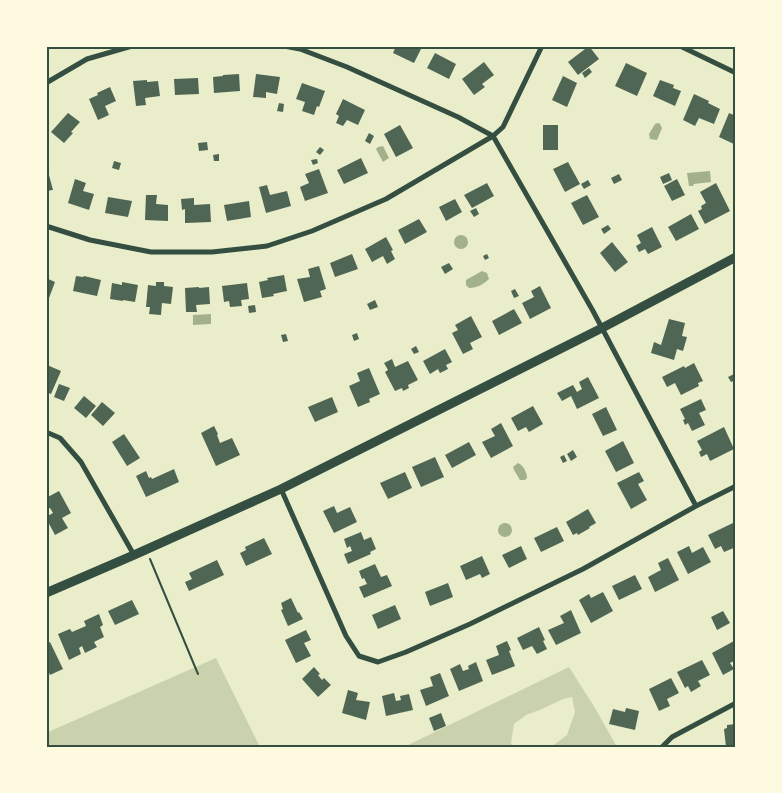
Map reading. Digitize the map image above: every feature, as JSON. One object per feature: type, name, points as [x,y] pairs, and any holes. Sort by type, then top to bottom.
[{"type":"street","points":[[46,84],[87,59],[132,46]]},
{"type":"street","points":[[284,46],[300,49],[347,67],[450,114],[493,136],[602,328],[696,506]]},
{"type":"street","points":[[46,226],[90,240],[151,252],[212,252],[267,246],[312,231],[386,199],[493,136],[503,127],[542,46]]},
{"type":"street","points":[[680,46],[736,73]]},
{"type":"street","points":[[46,593],[281,489],[602,328],[736,257]]},
{"type":"street","points":[[46,432],[60,438],[81,462],[134,555]]},
{"type":"street","points":[[281,489],[346,636],[360,656],[378,662],[470,624],[583,569],[736,486]]},
{"type":"street","points":[[662,747],[672,737],[736,703]]},
{"type":"path","points":[[146,550],[198,674]]},
{"type":"shaded area","points":[[658,123],[662,128],[657,140],[650,139],[649,134],[655,124]]},
{"type":"shaded area","points":[[383,146],[389,158],[383,162],[376,149]]},
{"type":"shaded area","points":[[710,171],[711,182],[689,186],[687,173]]},
{"type":"shaded area","points":[[458,235],[464,235],[468,242],[464,249],[458,249],[454,245],[454,239]]},
{"type":"shaded area","points":[[482,271],[487,273],[489,279],[485,283],[469,288],[466,285],[466,280]]},
{"type":"shaded area","points":[[211,314],[211,324],[193,325],[193,315]]},
{"type":"shaded area","points":[[518,463],[522,465],[525,471],[527,478],[525,480],[520,480],[514,470],[513,467]]},
{"type":"shaded area","points":[[505,523],[510,525],[512,530],[510,535],[505,537],[500,535],[498,530],[500,525]]},
{"type":"shaded area","points":[[216,658],[260,747],[46,747],[46,733]]},
{"type":"shaded area","points":[[569,667],[617,747],[551,747],[567,735],[575,712],[572,697],[526,715],[514,724],[511,743],[514,747],[404,747]]},
{"type":"building","points":[[396,46],[422,47],[414,63],[393,53]]},
{"type":"building","points":[[589,46],[599,59],[578,75],[568,62]]},
{"type":"building","points":[[435,53],[456,64],[449,79],[427,68]]},
{"type":"building","points":[[484,62],[494,75],[482,84],[485,87],[474,95],[462,79]]},
{"type":"building","points":[[626,63],[647,73],[637,96],[615,86]]},
{"type":"building","points":[[589,68],[592,72],[585,78],[582,73]]},
{"type":"building","points":[[239,74],[240,91],[214,93],[213,77]]},
{"type":"building","points":[[256,74],[280,77],[277,94],[266,92],[266,98],[253,97]]},
{"type":"building","points":[[563,76],[577,83],[567,107],[552,100]]},
{"type":"building","points":[[198,78],[199,94],[175,95],[174,79]]},
{"type":"building","points":[[147,80],[147,82],[158,81],[160,96],[145,98],[146,105],[136,106],[133,81]]},
{"type":"building","points":[[660,80],[674,85],[673,88],[681,91],[675,106],[653,96]]},
{"type":"building","points":[[302,83],[325,91],[314,115],[302,111],[305,102],[296,99]]},
{"type":"building","points":[[110,87],[116,101],[105,106],[109,115],[98,120],[89,99]]},
{"type":"building","points":[[694,94],[720,109],[714,124],[699,118],[695,126],[683,120]]},
{"type":"building","points":[[343,99],[365,110],[358,125],[347,120],[343,126],[336,123],[339,116],[336,114]]},
{"type":"building","points":[[279,103],[284,104],[283,112],[277,111]]},
{"type":"building","points":[[68,113],[80,122],[64,143],[51,132]]},
{"type":"building","points":[[729,113],[736,116],[736,145],[719,137]]},
{"type":"building","points":[[400,125],[413,148],[396,157],[384,134]]},
{"type":"building","points":[[543,125],[558,125],[558,150],[543,150]]},
{"type":"building","points":[[369,133],[374,136],[370,144],[365,141]]},
{"type":"building","points":[[207,142],[208,150],[199,151],[198,143]]},
{"type":"building","points":[[320,147],[324,150],[320,155],[316,152]]},
{"type":"building","points":[[219,154],[219,161],[214,161],[213,155]]},
{"type":"building","points":[[361,158],[368,173],[344,184],[337,170]]},
{"type":"building","points":[[317,159],[318,163],[313,165],[311,160]]},
{"type":"building","points":[[114,161],[121,163],[119,170],[112,168]]},
{"type":"building","points":[[568,162],[580,184],[565,192],[553,169]]},
{"type":"building","points":[[46,164],[53,190],[46,191]]},
{"type":"building","points":[[319,169],[328,193],[305,201],[300,187],[309,183],[305,174]]},
{"type":"building","points":[[669,173],[672,180],[663,184],[660,177]]},
{"type":"building","points":[[619,174],[622,180],[614,184],[611,178]]},
{"type":"building","points":[[75,179],[86,183],[83,191],[94,194],[89,210],[68,203]]},
{"type":"building","points":[[677,179],[685,195],[672,201],[664,186]]},
{"type":"building","points":[[588,180],[591,185],[584,189],[581,184]]},
{"type":"building","points":[[487,183],[494,196],[472,208],[464,195]]},
{"type":"building","points":[[716,183],[730,211],[705,224],[698,211],[706,203],[700,192]]},
{"type":"building","points":[[267,185],[270,195],[287,191],[291,206],[266,213],[259,187]]},
{"type":"building","points":[[146,195],[157,195],[156,204],[168,205],[168,221],[145,220]]},
{"type":"building","points":[[587,195],[599,217],[583,225],[571,203]]},
{"type":"building","points":[[108,197],[132,201],[128,217],[105,213]]},
{"type":"building","points":[[194,198],[194,205],[210,204],[211,222],[185,223],[185,209],[182,210],[181,199]]},
{"type":"building","points":[[455,199],[462,212],[446,221],[439,207]]},
{"type":"building","points":[[249,201],[251,217],[227,221],[224,205]]},
{"type":"building","points":[[476,208],[479,214],[474,217],[470,211]]},
{"type":"building","points":[[691,214],[699,229],[676,241],[668,227]]},
{"type":"building","points":[[419,219],[427,232],[405,244],[398,230]]},
{"type":"building","points":[[608,225],[611,229],[604,234],[601,229]]},
{"type":"building","points":[[652,227],[662,247],[648,254],[645,249],[639,252],[636,246],[641,243],[637,235]]},
{"type":"building","points":[[386,237],[393,250],[391,251],[395,259],[387,264],[383,256],[372,262],[365,249]]},
{"type":"building","points":[[612,242],[628,262],[615,272],[600,253]]},
{"type":"building","points":[[352,254],[358,269],[335,277],[330,263]]},
{"type":"building","points":[[487,254],[489,258],[485,260],[483,256]]},
{"type":"building","points":[[449,263],[453,269],[445,274],[441,267]]},
{"type":"building","points":[[319,266],[326,289],[320,291],[322,297],[304,302],[297,279],[310,277],[308,269]]},
{"type":"building","points":[[284,275],[287,291],[262,298],[259,282],[268,280],[267,278]]},
{"type":"building","points":[[76,276],[101,280],[97,296],[73,291]]},
{"type":"building","points":[[46,278],[55,282],[49,298],[46,297]]},
{"type":"building","points":[[122,282],[138,285],[135,302],[110,299],[112,283],[122,285]]},
{"type":"building","points":[[156,282],[164,282],[164,286],[173,287],[171,304],[162,303],[161,315],[149,314],[150,307],[146,307],[148,285],[156,286]]},
{"type":"building","points":[[247,283],[249,299],[241,300],[242,306],[230,307],[229,301],[224,302],[222,286]]},
{"type":"building","points":[[540,286],[551,308],[530,319],[522,303],[534,297],[531,291]]},
{"type":"building","points":[[209,287],[210,304],[196,305],[197,312],[186,312],[185,288]]},
{"type":"building","points":[[515,289],[519,296],[514,298],[511,291]]},
{"type":"building","points":[[375,300],[378,307],[370,310],[367,304]]},
{"type":"building","points":[[255,305],[256,312],[249,313],[248,306]]},
{"type":"building","points":[[514,309],[522,323],[499,335],[492,321]]},
{"type":"building","points":[[471,316],[482,337],[470,343],[473,349],[463,354],[452,333],[458,330],[455,325]]},
{"type":"building","points":[[669,319],[685,323],[682,336],[687,337],[683,351],[677,349],[674,360],[651,353],[654,342],[661,345]]},
{"type":"building","points":[[357,333],[359,339],[354,341],[352,335]]},
{"type":"building","points":[[286,334],[288,341],[283,342],[281,335]]},
{"type":"building","points":[[416,346],[419,352],[414,354],[411,349]]},
{"type":"building","points":[[445,349],[452,362],[446,365],[448,369],[440,373],[438,369],[430,374],[423,361]]},
{"type":"building","points":[[392,359],[395,367],[408,361],[418,380],[408,385],[409,388],[403,391],[402,388],[395,391],[385,372],[388,370],[384,363]]},
{"type":"building","points":[[694,363],[703,381],[698,383],[699,386],[681,395],[675,383],[667,387],[662,377]]},
{"type":"building","points":[[47,365],[61,371],[51,394],[46,392]]},
{"type":"building","points":[[369,368],[380,394],[369,399],[370,402],[358,407],[349,386],[360,381],[357,373]]},
{"type":"building","points":[[734,374],[736,380],[731,382],[728,377]]},
{"type":"building","points":[[588,377],[599,398],[577,409],[571,396],[562,401],[557,393],[573,385],[577,392],[582,389],[579,382]]},
{"type":"building","points":[[59,384],[70,388],[64,401],[54,397]]},
{"type":"building","points":[[84,396],[96,406],[86,418],[74,408]]},
{"type":"building","points":[[332,397],[338,412],[315,422],[308,407]]},
{"type":"building","points":[[701,399],[706,410],[699,413],[705,425],[692,431],[688,423],[685,425],[683,420],[685,419],[680,409]]},
{"type":"building","points":[[102,402],[115,413],[103,426],[91,415]]},
{"type":"building","points":[[533,406],[543,424],[529,432],[526,427],[518,431],[511,418]]},
{"type":"building","points":[[606,407],[617,430],[603,436],[592,414]]},
{"type":"building","points":[[501,423],[513,446],[491,458],[482,442],[495,436],[491,429]]},
{"type":"building","points":[[214,426],[220,443],[232,438],[240,455],[216,466],[201,433]]},
{"type":"building","points":[[724,427],[734,449],[710,461],[707,454],[701,457],[699,452],[702,450],[697,441]]},
{"type":"building","points":[[124,434],[140,458],[127,466],[112,442]]},
{"type":"building","points":[[623,441],[634,463],[616,472],[605,451]]},
{"type":"building","points":[[469,442],[476,455],[452,468],[445,455]]},
{"type":"building","points":[[573,450],[577,457],[571,461],[567,454]]},
{"type":"building","points":[[564,455],[567,461],[563,463],[560,457]]},
{"type":"building","points":[[435,457],[444,477],[421,487],[412,467]]},
{"type":"building","points":[[174,469],[179,482],[146,497],[136,476],[146,471],[149,478],[151,477],[152,479]]},
{"type":"building","points":[[405,472],[412,488],[388,499],[380,483]]},
{"type":"building","points":[[639,472],[644,481],[638,484],[647,500],[631,509],[617,483]]},
{"type":"building","points":[[59,491],[71,513],[62,518],[68,528],[55,535],[46,518],[53,513],[50,508],[46,509],[46,498]]},
{"type":"building","points":[[334,506],[337,513],[350,507],[357,522],[334,533],[323,511]]},
{"type":"building","points":[[588,509],[596,523],[578,535],[577,533],[573,535],[566,522]]},
{"type":"building","points":[[733,523],[736,529],[736,540],[734,541],[736,547],[724,552],[721,546],[715,549],[708,535]]},
{"type":"building","points":[[557,527],[564,541],[541,552],[534,538]]},
{"type":"building","points":[[361,532],[364,540],[371,537],[376,549],[370,552],[371,554],[348,564],[344,554],[352,551],[350,546],[347,548],[344,539]]},
{"type":"building","points":[[264,538],[272,554],[246,566],[240,553],[246,550],[245,547]]},
{"type":"building","points":[[521,546],[527,559],[509,568],[502,555]]},
{"type":"building","points":[[689,546],[692,553],[703,547],[711,562],[688,574],[677,552]]},
{"type":"building","points":[[482,556],[490,574],[482,578],[480,574],[466,580],[460,566]]},
{"type":"building","points":[[668,558],[679,580],[655,592],[648,577],[661,570],[658,563]]},
{"type":"building","points":[[217,560],[224,575],[189,591],[185,582],[192,579],[189,573]]},
{"type":"building","points":[[375,564],[381,577],[387,575],[392,586],[364,598],[359,587],[367,584],[364,578],[362,579],[359,571]]},
{"type":"building","points":[[635,575],[642,589],[619,600],[612,586]]},
{"type":"building","points":[[448,583],[453,597],[430,606],[425,592]]},
{"type":"building","points":[[603,592],[613,611],[591,623],[579,600],[589,594],[591,598]]},
{"type":"building","points":[[291,598],[303,619],[288,626],[281,610],[283,609],[281,603]]},
{"type":"building","points":[[132,600],[139,614],[115,625],[108,611]]},
{"type":"building","points":[[395,605],[401,619],[378,629],[372,615]]},
{"type":"building","points":[[571,610],[581,633],[556,645],[548,630],[564,623],[560,616]]},
{"type":"building","points":[[723,611],[730,623],[717,630],[711,617]]},
{"type":"building","points":[[99,614],[103,625],[100,627],[104,637],[94,642],[97,647],[85,653],[82,646],[79,648],[81,654],[69,660],[58,634],[70,629],[72,632],[86,626],[84,621]]},
{"type":"building","points":[[539,627],[547,649],[537,654],[532,646],[523,650],[517,638]]},
{"type":"building","points":[[306,630],[311,640],[304,643],[311,656],[296,663],[285,640]]},
{"type":"building","points":[[507,641],[515,666],[492,675],[486,660],[499,655],[496,646]]},
{"type":"building","points":[[734,641],[736,645],[736,660],[730,663],[734,669],[723,675],[712,653]]},
{"type":"building","points":[[50,642],[63,669],[50,675],[46,666],[46,644]]},
{"type":"building","points":[[702,660],[710,675],[698,681],[701,686],[691,692],[688,686],[685,688],[677,672]]},
{"type":"building","points":[[476,662],[483,681],[459,691],[450,669],[460,664],[463,671],[469,669],[468,666]]},
{"type":"building","points":[[314,667],[322,680],[324,678],[331,685],[318,697],[302,679]]},
{"type":"building","points":[[440,673],[449,696],[426,706],[420,690],[433,686],[430,677]]},
{"type":"building","points":[[671,678],[679,693],[667,699],[670,706],[659,711],[649,689]]},
{"type":"building","points":[[348,690],[358,693],[356,700],[370,702],[366,720],[342,713]]},
{"type":"building","points":[[394,693],[396,701],[401,700],[400,696],[409,694],[413,710],[386,716],[382,696]]},
{"type":"building","points":[[626,708],[639,711],[635,730],[609,724],[613,709],[625,712]]},
{"type":"building","points":[[441,713],[446,726],[434,731],[429,718]]},
{"type":"building","points":[[736,724],[736,747],[726,747],[724,729],[727,728],[727,725]]}]
